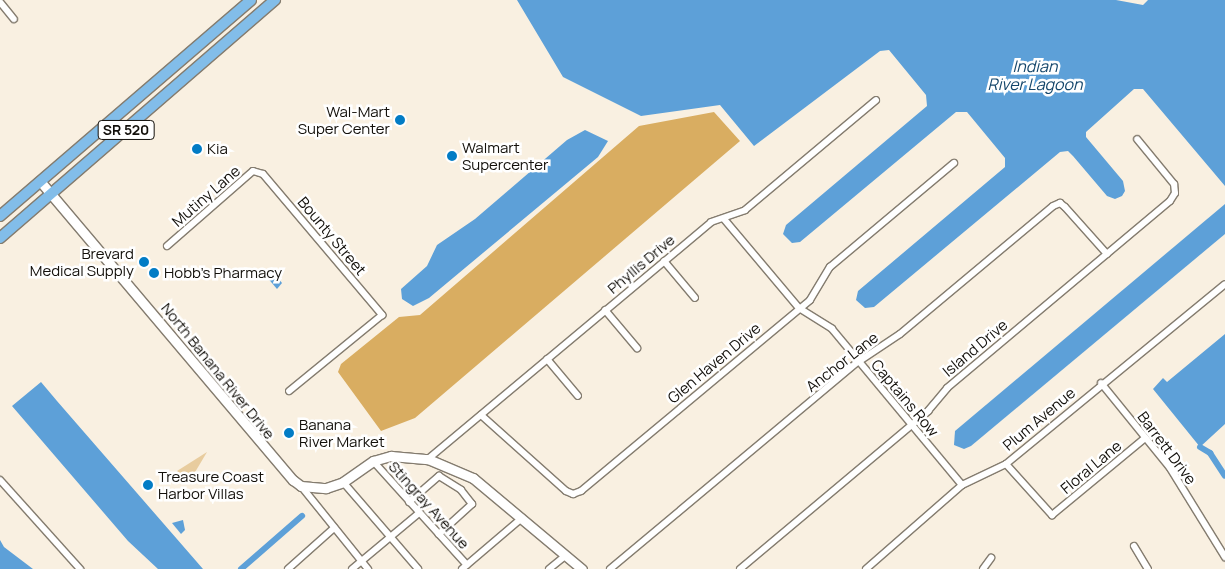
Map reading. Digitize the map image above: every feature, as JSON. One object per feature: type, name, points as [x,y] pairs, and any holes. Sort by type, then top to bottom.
[{"type":"main road","name":"SR 520","points":[[0,216],[251,0]]},
{"type":"main road","name":"SR 520","points":[[0,238],[275,0]]},
{"type":"street","points":[[0,2],[14,19]]},
{"type":"street","name":"Phyllis Drive","points":[[428,459],[711,222],[745,210],[876,100]]},
{"type":"street","name":"Island Drive","points":[[740,569],[911,425],[947,388],[1170,201],[1175,193],[1174,184],[1137,139]]},
{"type":"street","name":"Glen Haven Drive","points":[[481,416],[566,491],[577,494],[810,300],[830,267],[954,163]]},
{"type":"street","name":"Mutiny Lane","points":[[167,246],[253,171],[263,174]]},
{"type":"street","name":"Bounty Street","points":[[263,174],[382,315],[289,391]]},
{"type":"street","name":"North Banana River Drive","points":[[40,182],[279,467],[301,486]]},
{"type":"street","name":"Anchor Lane","points":[[610,569],[858,362],[900,334],[1060,203],[1107,254]]},
{"type":"street","name":"Captains Row","points":[[724,219],[799,308],[832,329],[962,485]]},
{"type":"street","points":[[664,261],[695,298]]},
{"type":"street","name":"Plum Avenue","points":[[866,569],[962,485],[1006,464],[1101,383],[1225,284]]},
{"type":"street","points":[[605,310],[637,348]]},
{"type":"street","points":[[547,359],[578,396]]},
{"type":"street","name":"Barrett Drive","points":[[1101,383],[1170,468],[1225,557]]},
{"type":"street","name":"Floral Lane","points":[[1006,464],[1052,515],[1145,438]]},
{"type":"street","points":[[301,486],[326,488],[343,482],[373,461],[407,455],[428,459],[474,478],[582,569]]},
{"type":"street","name":"Stingray Avenue","points":[[373,461],[439,534],[464,567]]},
{"type":"street","points":[[409,502],[439,476],[461,490],[472,504],[439,534]]},
{"type":"street","points":[[0,480],[80,569]]},
{"type":"street","points":[[343,482],[418,569]]},
{"type":"street","points":[[301,486],[368,569]]},
{"type":"street","points":[[352,569],[419,513]]},
{"type":"street","points":[[464,567],[522,518]]},
{"type":"street","points":[[288,567],[334,528]]},
{"type":"street","points":[[1134,546],[1148,569]]},
{"type":"street","points":[[549,569],[566,555]]},
{"type":"street","points":[[983,569],[991,558]]},
{"type":"shaded area","points":[[714,112],[740,141],[415,418],[381,431],[338,372],[341,364],[399,317],[420,315],[639,126]]},
{"type":"shaded area","points":[[207,452],[188,484],[177,471]]},
{"type":"water","name":"Indian River Lagoon","points":[[517,0],[1116,0],[1143,5],[1148,0],[1225,0],[1225,186],[1143,89],[1134,89],[1086,132],[1086,137],[1123,181],[1125,191],[1122,196],[1115,199],[1107,196],[1068,151],[1060,152],[874,307],[865,308],[856,300],[858,291],[1005,167],[1005,158],[967,112],[956,112],[800,242],[792,243],[783,234],[786,225],[927,106],[926,95],[889,50],[880,51],[754,146],[720,105],[641,116],[563,77]]},
{"type":"water","points":[[585,130],[608,141],[598,157],[429,298],[413,306],[402,299],[401,289],[427,266],[437,245],[475,219],[567,140]]},
{"type":"water","points":[[1225,204],[1225,234],[971,446],[964,449],[954,445],[955,431]]},
{"type":"water","points":[[273,272],[282,283],[277,289],[266,276]]},
{"type":"water","points":[[1225,334],[1225,424],[1200,447],[1153,389],[1163,378],[1167,382]]},
{"type":"water","points":[[41,382],[203,569],[158,569],[128,541],[12,406]]},
{"type":"water","points":[[183,520],[185,530],[181,534],[172,523]]},
{"type":"water","points":[[0,540],[4,547],[33,569],[0,569]]},
{"type":"waterway","points":[[1200,447],[1210,453],[1225,476]]},
{"type":"waterway","points":[[241,569],[302,516]]},
{"type":"place","name":"Wal-Mart Super Center","points":[[400,120]]},
{"type":"place","name":"Kia","points":[[197,149]]},
{"type":"place","name":"Walmart Supercenter","points":[[452,156]]},
{"type":"place","name":"Brevard Medical Supply","points":[[144,262]]},
{"type":"place","name":"Hobb's Pharmacy","points":[[154,273]]},
{"type":"place","name":"Banana River Market","points":[[289,433]]},
{"type":"place","name":"Treasure Coast Harbor Villas","points":[[148,485]]}]
